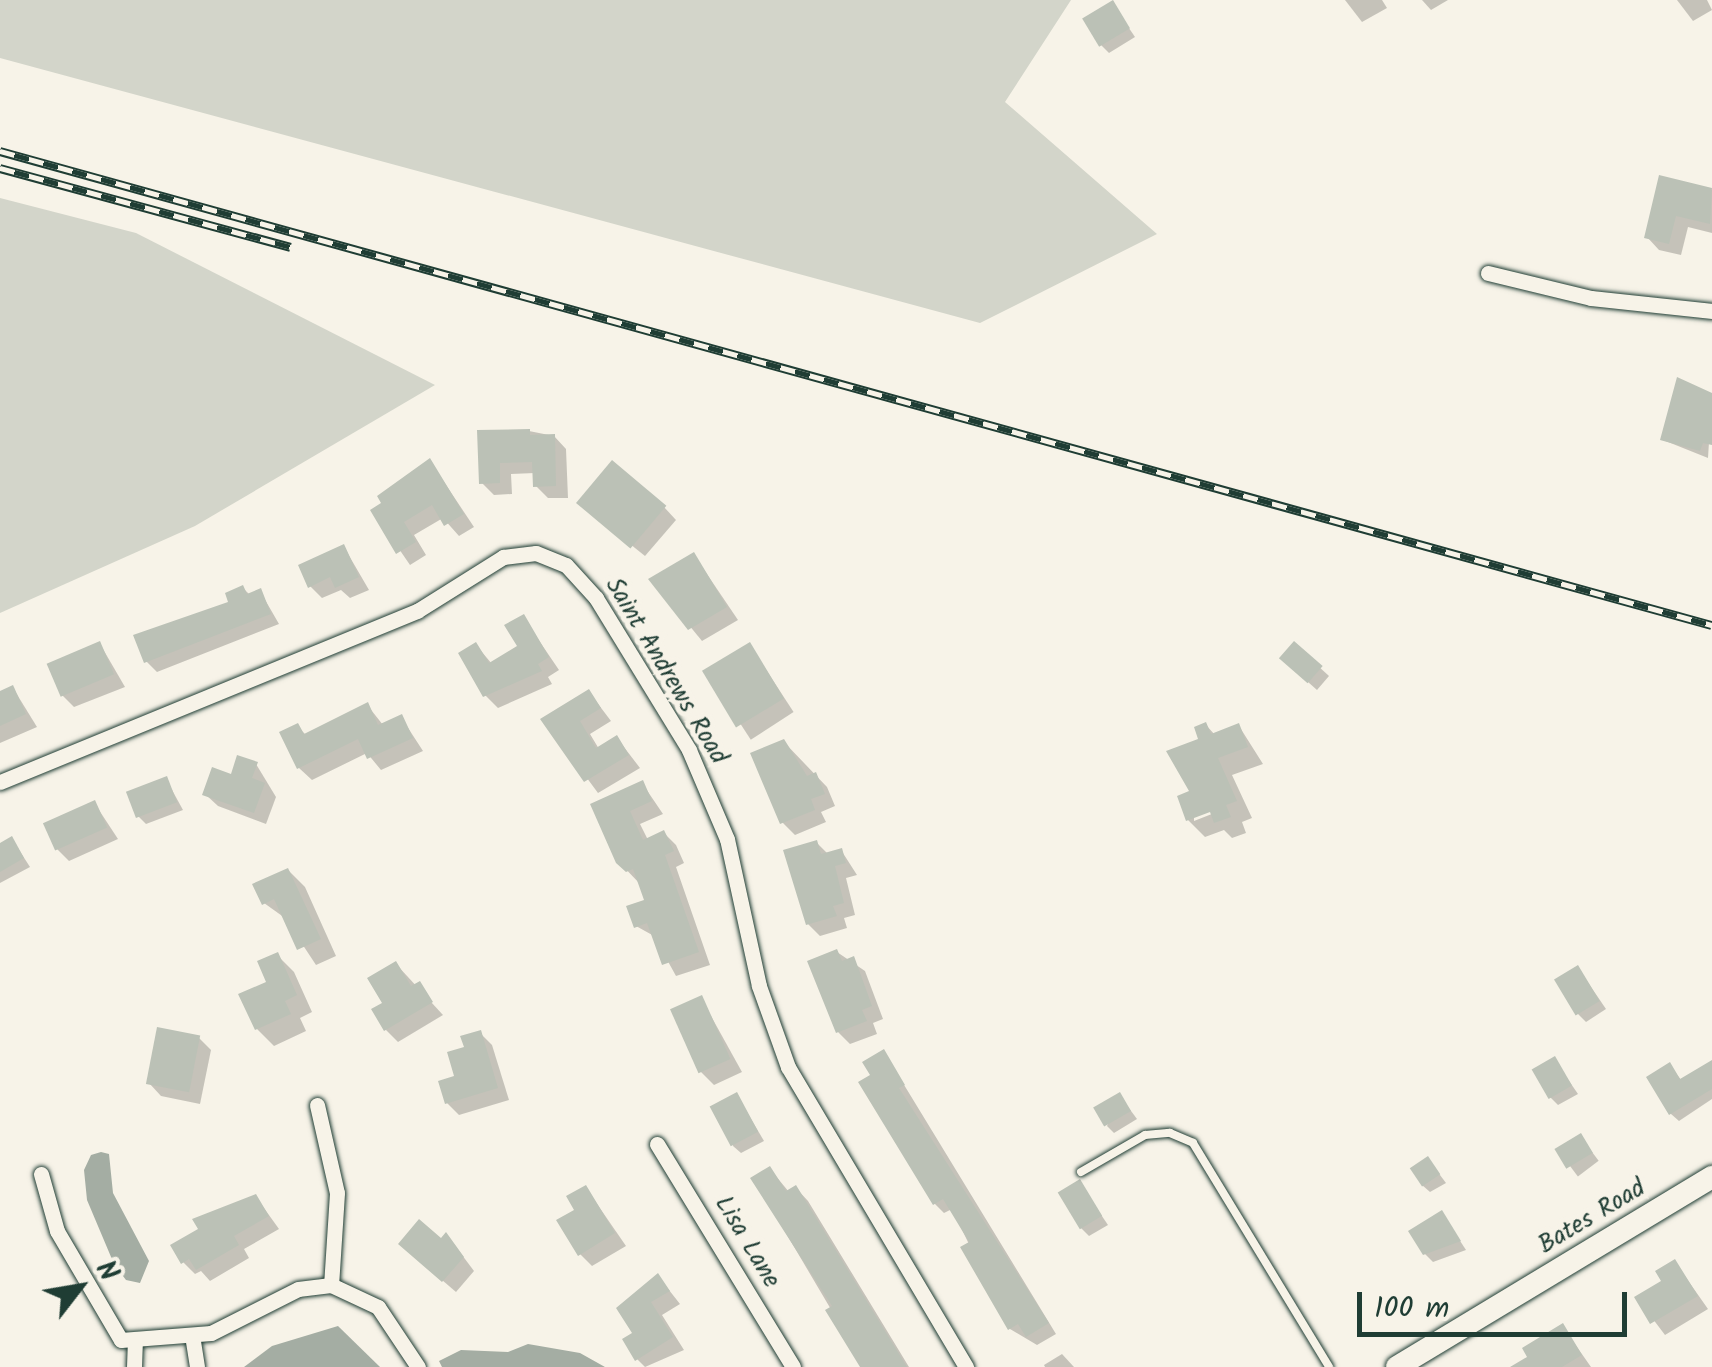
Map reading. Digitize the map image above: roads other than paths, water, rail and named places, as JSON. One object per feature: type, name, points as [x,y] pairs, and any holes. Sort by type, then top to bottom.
[{"type":"street","points":[[1488,272],[1591,298],[1712,311]]},
{"type":"street","name":"Saint Andrews Road","points":[[0,782],[417,611],[502,556],[536,553],[566,565],[596,598],[689,750],[727,839],[758,986],[788,1067],[966,1367]]},
{"type":"street","points":[[317,1105],[336,1193],[332,1284]]},
{"type":"street","name":"Lisa Lane","points":[[657,1144],[793,1367]]},
{"type":"street","points":[[41,1174],[64,1246],[120,1340],[192,1335],[231,1327],[298,1290],[332,1284],[378,1307],[418,1367]]},
{"type":"street","name":"Bates Road","points":[[1397,1367],[1712,1177]]},
{"type":"street","points":[[192,1335],[197,1367]]},
{"type":"street","points":[[134,1367],[135,1340]]},
{"type":"lane","points":[[1081,1172],[1145,1135],[1170,1133],[1193,1143],[1330,1367]]},
{"type":"railway","points":[[0,151],[1712,625]]},
{"type":"railway","points":[[0,168],[290,247]]}]
